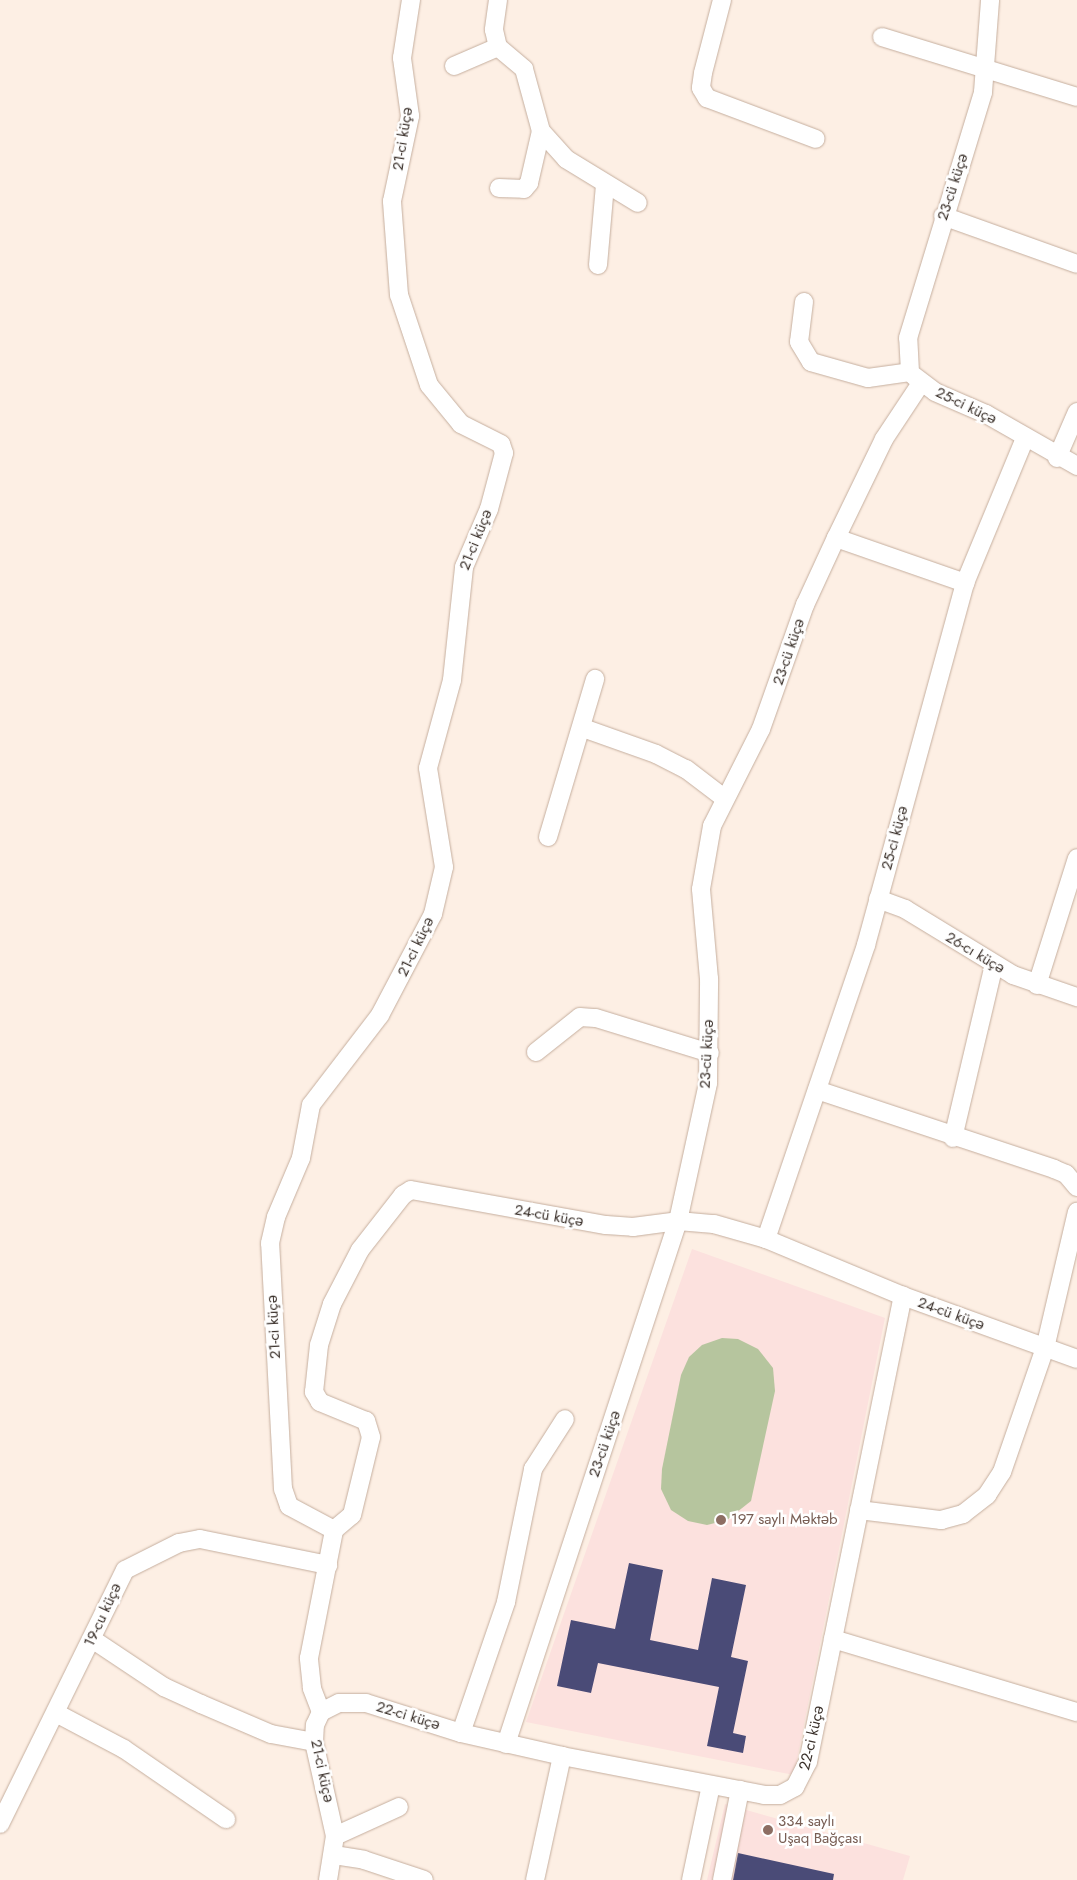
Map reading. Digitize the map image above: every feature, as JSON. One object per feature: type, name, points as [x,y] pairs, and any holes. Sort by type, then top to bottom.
[{"type":"street","name":"21-ci küçə","points":[[334,1530],[325,1522],[289,1506],[283,1489],[270,1243],[276,1217],[301,1158],[311,1105],[380,1015],[433,914],[444,867],[428,768],[452,680],[464,567],[489,509],[504,453],[500,444],[461,424],[429,385],[399,294],[392,201],[410,116],[402,58],[411,0]]},
{"type":"street","points":[[498,0],[494,30],[498,47],[524,69],[541,131],[566,159],[605,185],[638,203]]},
{"type":"street","points":[[722,0],[703,73],[701,88],[707,98],[816,139]]},
{"type":"street","name":"23-cü küçə","points":[[506,1744],[678,1221],[708,1082],[710,1053],[709,979],[702,889],[712,826],[724,798],[761,729],[805,605],[915,377],[908,338],[943,216],[984,92],[988,67],[990,0]]},
{"type":"street","points":[[882,36],[988,67],[1077,97]]},
{"type":"street","points":[[454,66],[498,47]]},
{"type":"street","points":[[499,188],[524,189],[529,184],[541,131]]},
{"type":"street","points":[[598,264],[605,185]]},
{"type":"street","points":[[943,216],[1077,264]]},
{"type":"street","points":[[804,302],[800,342],[811,362],[868,378],[915,377]]},
{"type":"street","name":"25-ci küçə","points":[[915,377],[1057,458],[1077,466]]},
{"type":"street","points":[[1057,458],[1077,412]]},
{"type":"street","name":"25-ci küçə","points":[[766,1239],[817,1090],[878,900],[965,583],[1024,438]]},
{"type":"street","points":[[836,538],[965,583]]},
{"type":"street","points":[[548,837],[583,728],[595,679]]},
{"type":"street","points":[[583,728],[656,754],[686,769],[724,798]]},
{"type":"street","points":[[1037,985],[1077,858]]},
{"type":"street","name":"26-cı küçə","points":[[878,900],[904,908],[994,965],[1037,985],[1077,997]]},
{"type":"street","points":[[953,1138],[994,965]]},
{"type":"street","points":[[536,1052],[580,1017],[596,1018],[710,1053]]},
{"type":"street","points":[[817,1090],[953,1138],[1054,1169],[1066,1174],[1077,1187]]},
{"type":"street","name":"24-cü küçə","points":[[334,1530],[352,1515],[371,1437],[366,1421],[320,1402],[314,1392],[319,1345],[332,1304],[360,1250],[403,1195],[411,1190],[430,1192],[556,1219],[606,1225],[633,1227],[678,1221],[714,1224],[766,1239],[903,1296],[1077,1359]]},
{"type":"street","points":[[859,1510],[941,1520],[963,1514],[987,1495],[1002,1472],[1044,1348],[1077,1212]]},
{"type":"street","name":"22-ci küçə","points":[[321,1712],[339,1703],[366,1703],[461,1733],[506,1744],[711,1785],[780,1795],[802,1777],[833,1639],[903,1296]]},
{"type":"street","points":[[461,1733],[506,1602],[533,1469],[565,1419]]},
{"type":"street","points":[[321,1712],[312,1688],[309,1658],[313,1626],[328,1565],[334,1530]]},
{"type":"street","name":"19-cu küçə","points":[[0,1824],[125,1570],[179,1543],[200,1538],[220,1540],[328,1565]]},
{"type":"street","points":[[92,1639],[164,1687],[270,1734],[314,1742]]},
{"type":"street","points":[[833,1639],[1077,1712]]},
{"type":"street","name":"21-ci küçə","points":[[321,1712],[315,1725],[314,1742],[335,1836],[334,1856],[328,1880]]},
{"type":"street","points":[[56,1713],[124,1749],[226,1819]]},
{"type":"street","points":[[535,1880],[562,1756]]},
{"type":"street","points":[[691,1880],[711,1785]]},
{"type":"street","points":[[722,1880],[740,1790]]},
{"type":"street","points":[[335,1836],[399,1807]]},
{"type":"street","points":[[334,1856],[364,1860],[424,1880]]},
{"type":"shaded area","name":"197 saylı Məktəb","points":[[692,1249],[885,1318],[794,1775],[526,1722]]},
{"type":"shaded area","name":"334 saylı Uşaq Bağçası","points":[[725,1804],[910,1856],[903,1880],[707,1880]]},
{"type":"green space","points":[[722,1338],[738,1339],[758,1349],[773,1368],[775,1391],[751,1501],[727,1520],[707,1525],[688,1521],[671,1510],[661,1489],[662,1469],[681,1375],[689,1357],[702,1345]]},
{"type":"building","points":[[629,1563],[663,1570],[650,1640],[698,1650],[712,1578],[746,1585],[731,1657],[748,1661],[733,1733],[746,1736],[743,1753],[707,1746],[719,1687],[598,1663],[591,1693],[557,1686],[571,1620],[615,1629]]},
{"type":"building","points":[[738,1853],[834,1874],[833,1880],[733,1880]]},
{"type":"place","name":"197 saylı Məktəb","points":[[721,1520]]},
{"type":"place","name":"334 saylı Uşaq Bağçası","points":[[768,1830]]}]
